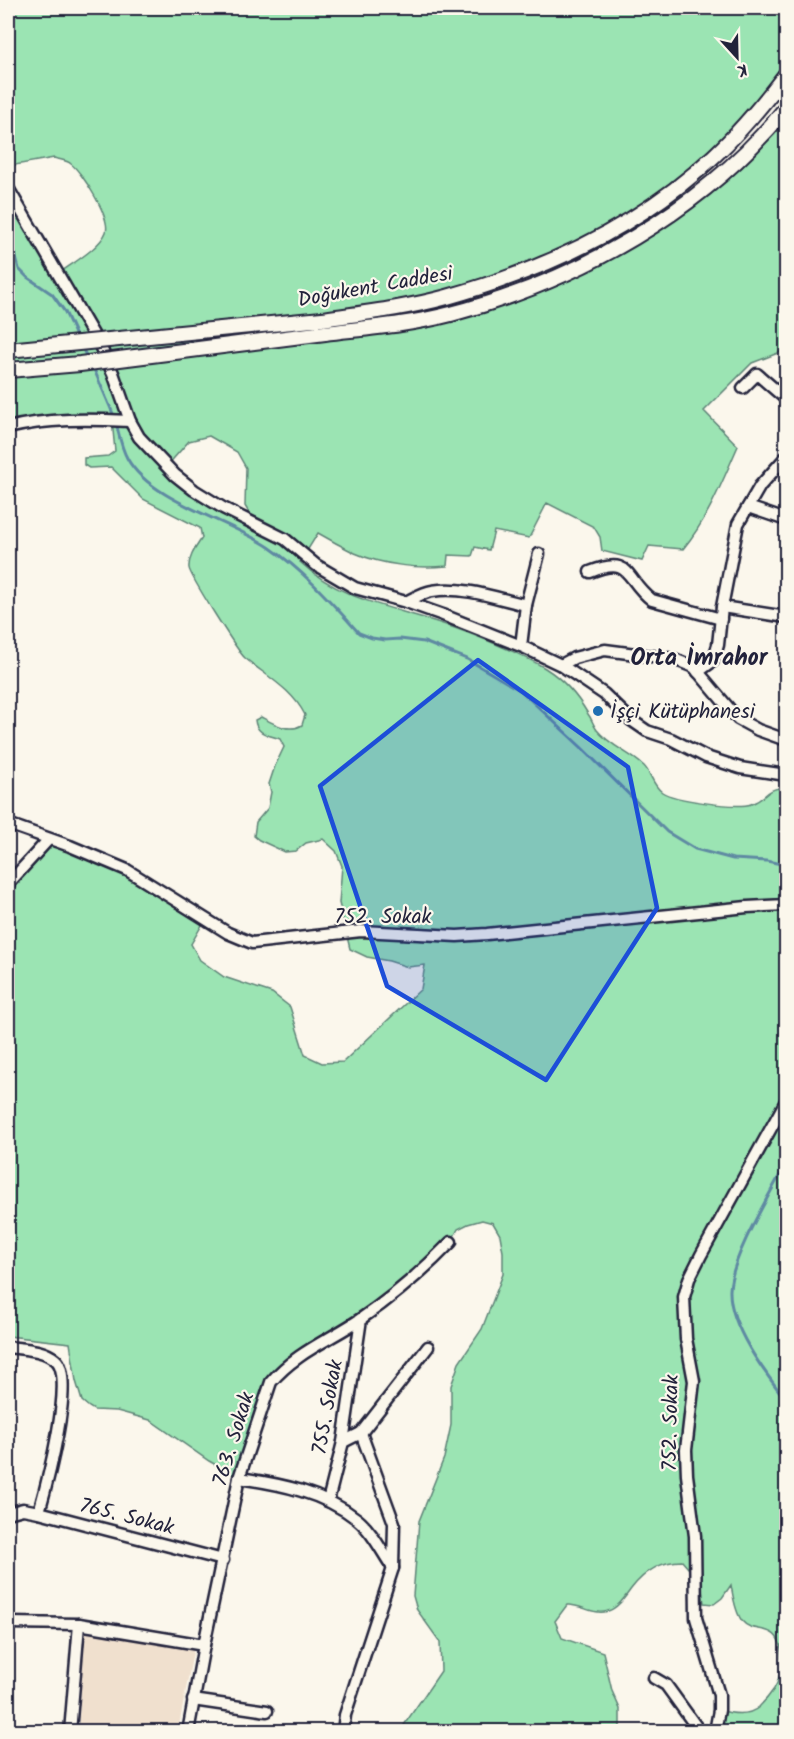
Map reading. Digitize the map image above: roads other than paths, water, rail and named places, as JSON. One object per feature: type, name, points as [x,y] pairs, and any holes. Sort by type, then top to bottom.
[{"type":"main road","name":"Doğukent Caddesi","points":[[8,370],[80,364],[323,326],[446,297],[553,260],[603,236],[657,201],[713,157],[755,113],[786,74]]},
{"type":"main road","name":"Doğukent Caddesi","points":[[8,350],[323,326],[397,325],[450,314],[504,298],[570,272],[612,251],[668,217],[726,170],[772,127],[786,108]]},
{"type":"street","points":[[8,188],[101,348],[113,373],[130,421],[139,437],[175,475],[194,490],[223,508],[285,539],[316,565],[355,588],[406,602],[521,646],[561,665],[604,694],[631,720],[647,731],[671,739],[706,757],[740,768],[786,775]]},
{"type":"street","points":[[743,388],[757,374],[786,399]]},
{"type":"street","points":[[8,428],[23,424],[67,421],[130,421]]},
{"type":"street","points":[[698,672],[713,661],[718,645],[722,607],[738,524],[760,486],[786,457]]},
{"type":"street","points":[[748,507],[786,520]]},
{"type":"street","points":[[521,646],[526,605],[539,554]]},
{"type":"street","points":[[590,572],[607,565],[622,567],[652,600],[721,619]]},
{"type":"street","points":[[406,602],[431,591],[454,591],[473,592],[526,605]]},
{"type":"street","points":[[722,607],[786,617]]},
{"type":"street","points":[[561,665],[574,657],[605,650],[674,659],[687,663],[698,672],[738,719],[758,730],[786,740]]},
{"type":"street","name":"752. Sokak","points":[[8,824],[70,846],[127,870],[228,933],[252,943],[362,931],[457,936],[487,934],[786,905]]},
{"type":"street","points":[[8,884],[49,839]]},
{"type":"street","name":"752. Sokak","points":[[714,1731],[719,1710],[719,1695],[695,1611],[695,1536],[686,1450],[694,1381],[686,1339],[684,1297],[689,1279],[701,1255],[786,1101]]},
{"type":"street","name":"763. Sokak","points":[[188,1731],[239,1478],[272,1382],[282,1369],[297,1358],[361,1319],[397,1292],[451,1242]]},
{"type":"street","name":"755. Sokak","points":[[328,1501],[343,1442],[361,1319]]},
{"type":"street","points":[[8,1347],[43,1353],[57,1360],[63,1371],[57,1440],[39,1512]]},
{"type":"street","points":[[343,1442],[361,1433],[428,1347]]},
{"type":"street","points":[[343,1731],[345,1715],[393,1568],[394,1523],[361,1433]]},
{"type":"street","points":[[239,1478],[277,1484],[328,1501],[358,1520],[393,1568]]},
{"type":"street","name":"765. Sokak","points":[[8,1513],[23,1509],[39,1512],[223,1560]]},
{"type":"street","points":[[8,1623],[79,1624],[204,1645]]},
{"type":"street","points":[[70,1731],[79,1624]]},
{"type":"street","points":[[654,1678],[666,1685],[700,1731]]},
{"type":"street","points":[[193,1700],[267,1711]]},
{"type":"waterway","points":[[8,227],[19,269],[52,294],[65,312],[77,338]]},
{"type":"waterway","points":[[81,346],[88,359]]},
{"type":"waterway","points":[[93,367],[114,416]]},
{"type":"waterway","points":[[116,423],[125,454],[138,473],[172,498],[253,537],[282,556],[327,598],[359,633],[385,640],[424,642],[467,659],[521,691],[667,832],[695,849],[733,859],[767,861],[786,865]]},
{"type":"waterway","points":[[786,1164],[744,1244],[732,1276],[730,1290],[735,1319],[742,1334],[759,1363],[786,1400]]},
{"type":"place","name":"İşçi Kütüphanesi","points":[[598,711]]},
{"type":"district","name":"Orta İmrahor","points":[[699,657]]}]
